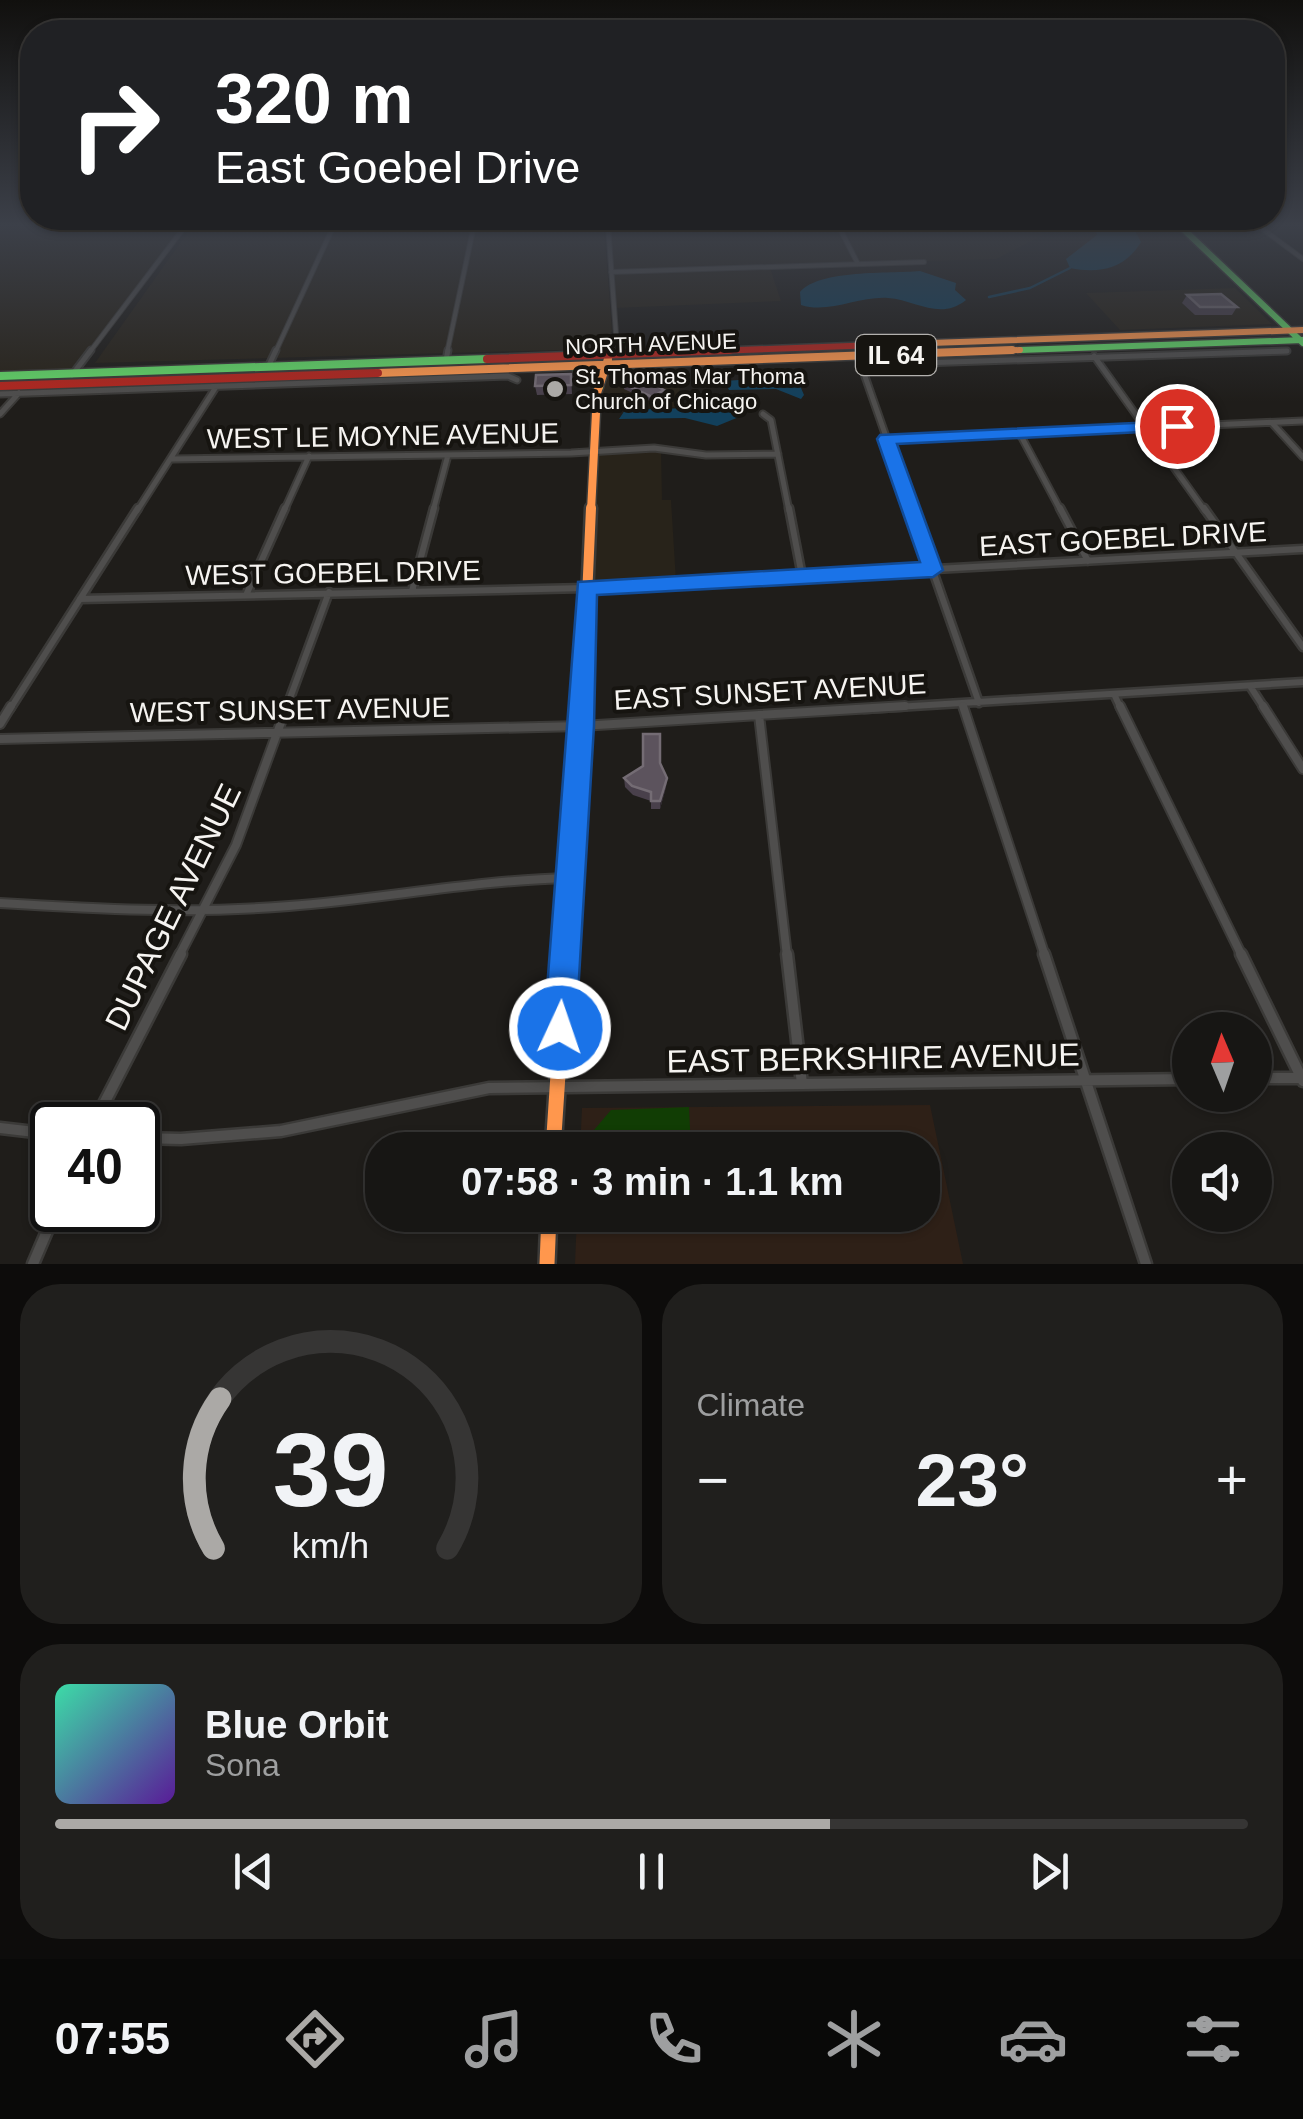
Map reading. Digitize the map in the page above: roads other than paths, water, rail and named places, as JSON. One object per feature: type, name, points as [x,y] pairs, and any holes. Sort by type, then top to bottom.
[{"type":"main road","points":[[1241,284],[1302,338]]},
{"type":"main road","name":"NORTH AVENUE","points":[[0,386],[568,368],[655,354],[1290,331]]},
{"type":"main road","name":"NORTH AVENUE","points":[[0,376],[1302,338]]},
{"type":"main road","points":[[614,340],[624,348],[655,354]]},
{"type":"main road","points":[[554,1132],[581,726],[594,452],[599,387],[608,361]]},
{"type":"main road","points":[[568,368],[585,372],[599,387]]},
{"type":"main road","points":[[547,1264],[549,1232]]},
{"type":"street","points":[[66,383],[141,284]]},
{"type":"street","points":[[268,366],[306,284]]},
{"type":"street","points":[[446,360],[462,284]]},
{"type":"street","points":[[608,361],[614,340],[612,284]]},
{"type":"street","points":[[1287,352],[861,366],[979,702],[1303,682]]},
{"type":"street","points":[[1094,356],[1303,647]]},
{"type":"street","points":[[0,394],[508,376],[518,380]]},
{"type":"street","points":[[0,724],[217,386]]},
{"type":"street","points":[[0,414],[19,394]]},
{"type":"street","points":[[763,414],[771,420],[802,576]]},
{"type":"street","points":[[886,439],[1303,421]]},
{"type":"street","points":[[1272,422],[1303,458]]},
{"type":"street","points":[[1020,434],[1088,562]]},
{"type":"street","name":"WEST LE MOYNE AVENUE","points":[[172,458],[654,448],[701,454],[778,454]]},
{"type":"street","points":[[412,590],[448,454]]},
{"type":"street","points":[[247,593],[308,456]]},
{"type":"street","name":"EAST GOEBEL DRIVE","points":[[586,588],[1303,549]]},
{"type":"street","name":"WEST GOEBEL DRIVE","points":[[80,599],[586,588]]},
{"type":"street","name":"DUPAGE AVENUE","points":[[105,1102],[236,845],[329,592]]},
{"type":"street","points":[[1250,686],[1303,769]]},
{"type":"street","points":[[1114,694],[1302,1079],[1272,1078]]},
{"type":"street","name":"EAST SUNSET AVENUE","points":[[581,726],[979,702]]},
{"type":"street","points":[[962,704],[1146,1264]]},
{"type":"street","points":[[758,715],[802,1084]]},
{"type":"street","name":"WEST SUNSET AVENUE","points":[[0,739],[581,726]]},
{"type":"street","points":[[0,902],[140,912],[205,911],[293,906],[486,882],[569,878]]},
{"type":"street","name":"EAST BERKSHIRE AVENUE","points":[[160,1138],[281,1130],[478,1090],[1172,1079]]},
{"type":"street","points":[[0,1128],[30,1131]]},
{"type":"street","points":[[33,1264],[47,1232]]},
{"type":"water","points":[[956,284],[955,290],[966,300],[947,309],[888,298],[822,307],[801,305],[800,292],[810,285]]},
{"type":"water","points":[[796,376],[804,395],[801,399],[776,389],[729,390],[724,381]]},
{"type":"water","points":[[723,407],[736,411],[739,417],[717,426],[685,418],[619,419],[625,410]]},
{"type":"waterway","points":[[989,297],[1038,284]]},
{"type":"place","name":"St. Thomas Mar Thoma Church of Chicago","points":[[555,389]]}]
